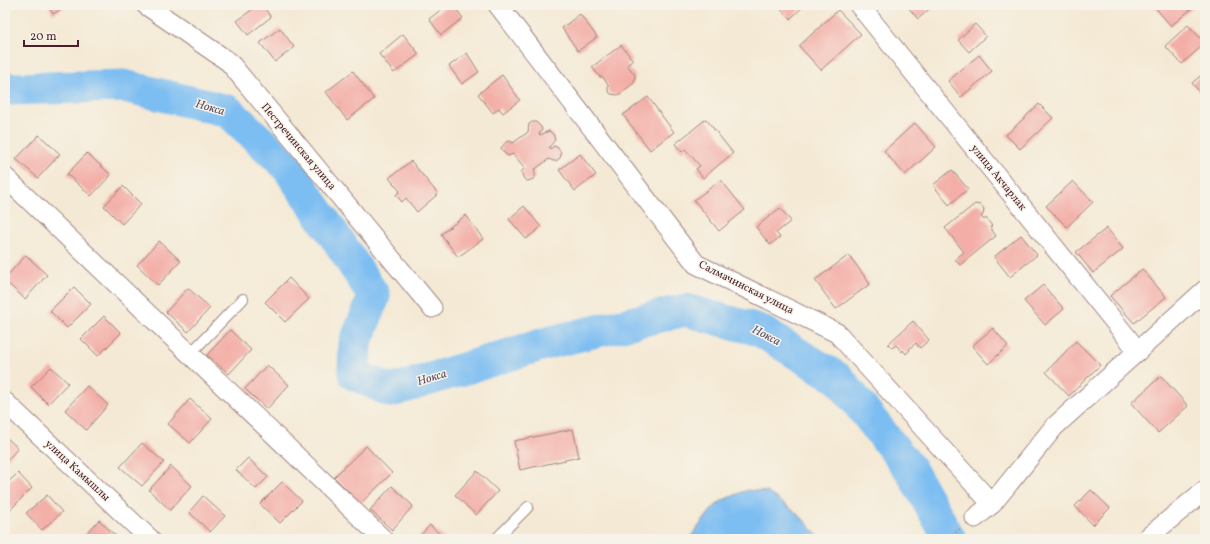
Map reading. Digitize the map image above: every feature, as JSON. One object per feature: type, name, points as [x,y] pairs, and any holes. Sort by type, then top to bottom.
[{"type":"street","name":"Пестречинская улица","points":[[146,5],[229,62],[432,308]]},
{"type":"street","name":"Салмачинская улица","points":[[498,5],[696,264],[837,333],[992,504]]},
{"type":"street","name":"улица Акчарлак","points":[[859,5],[1138,351]]},
{"type":"street","points":[[5,177],[383,539]]},
{"type":"street","points":[[975,518],[992,504],[1054,427],[1205,290]]},
{"type":"street","name":"улица Камышлы","points":[[5,402],[150,539]]},
{"type":"street","points":[[1146,539],[1205,490]]},
{"type":"lane","points":[[190,354],[243,299]]},
{"type":"lane","points":[[496,539],[528,507]]},
{"type":"water","points":[[747,490],[767,492],[799,515],[821,539],[689,539],[713,508],[723,500]]},
{"type":"building","points":[[48,5],[68,5],[53,14]]},
{"type":"building","points":[[258,5],[262,5],[271,17],[248,35],[237,21]]},
{"type":"building","points":[[447,5],[453,5],[463,18],[441,35],[429,19]]},
{"type":"building","points":[[777,5],[805,5],[790,19]]},
{"type":"building","points":[[906,5],[934,5],[918,19]]},
{"type":"building","points":[[1153,5],[1196,5],[1171,26]]},
{"type":"building","points":[[838,10],[861,34],[821,70],[799,46]]},
{"type":"building","points":[[580,14],[597,37],[578,51],[562,28]]},
{"type":"building","points":[[975,24],[986,36],[969,52],[958,40]]},
{"type":"building","points":[[1188,25],[1205,43],[1182,64],[1165,46]]},
{"type":"building","points":[[280,28],[294,47],[275,62],[260,43]]},
{"type":"building","points":[[403,34],[419,54],[394,73],[379,54]]},
{"type":"building","points":[[621,45],[633,60],[627,65],[635,75],[634,83],[618,95],[611,94],[608,91],[608,85],[603,77],[600,77],[592,67]]},
{"type":"building","points":[[467,53],[479,72],[462,84],[449,66]]},
{"type":"building","points":[[979,55],[992,71],[961,97],[948,81]]},
{"type":"building","points":[[353,71],[374,99],[347,120],[326,92]]},
{"type":"building","points":[[1205,72],[1205,99],[1192,83]]},
{"type":"building","points":[[502,75],[520,100],[503,113],[499,108],[493,113],[478,94]]},
{"type":"building","points":[[648,97],[674,132],[650,150],[623,115]]},
{"type":"building","points":[[1039,104],[1053,118],[1020,149],[1006,135]]},
{"type":"building","points":[[706,119],[733,153],[703,178],[696,169],[700,166],[685,149],[682,152],[675,144]]},
{"type":"building","points":[[536,122],[541,127],[542,130],[539,134],[540,135],[549,131],[553,134],[555,140],[549,147],[550,149],[554,146],[558,148],[561,155],[556,161],[549,159],[534,170],[535,178],[527,181],[524,179],[521,172],[525,168],[513,154],[508,156],[501,148],[506,142],[510,141],[513,143],[528,132],[529,124]]},
{"type":"building","points":[[915,123],[936,147],[905,175],[884,151]]},
{"type":"building","points":[[39,135],[60,154],[38,178],[16,159]]},
{"type":"building","points":[[87,153],[111,175],[91,196],[67,174]]},
{"type":"building","points":[[580,154],[596,175],[575,191],[559,170]]},
{"type":"building","points":[[411,161],[438,194],[417,212],[406,198],[402,202],[396,195],[400,191],[389,178]]},
{"type":"building","points":[[952,170],[968,189],[949,205],[933,185]]},
{"type":"building","points":[[721,180],[745,210],[719,231],[694,200]]},
{"type":"building","points":[[1073,181],[1093,202],[1067,227],[1046,206]]},
{"type":"building","points":[[123,186],[141,204],[122,224],[104,206]]},
{"type":"building","points":[[975,204],[981,205],[984,209],[983,215],[981,216],[984,220],[986,218],[992,226],[990,227],[996,236],[960,265],[955,259],[964,252],[945,228]]},
{"type":"building","points":[[524,206],[541,227],[526,239],[509,219]]},
{"type":"building","points":[[780,208],[791,221],[776,233],[780,237],[770,245],[756,227]]},
{"type":"building","points":[[466,215],[483,239],[458,257],[441,234]]},
{"type":"building","points":[[1107,228],[1123,249],[1093,273],[1076,252]]},
{"type":"building","points":[[1021,235],[1037,255],[1010,277],[994,257]]},
{"type":"building","points":[[159,241],[181,261],[158,285],[137,265]]},
{"type":"building","points":[[26,255],[47,275],[25,299],[5,281],[5,278]]},
{"type":"building","points":[[849,255],[870,284],[836,309],[815,280]]},
{"type":"building","points":[[1142,269],[1166,297],[1134,323],[1110,296]]},
{"type":"building","points":[[289,278],[309,299],[285,322],[265,302]]},
{"type":"building","points":[[1043,285],[1064,309],[1045,325],[1024,301]]},
{"type":"building","points":[[74,287],[91,304],[67,328],[50,311]]},
{"type":"building","points":[[188,288],[210,308],[188,332],[166,312]]},
{"type":"building","points":[[104,316],[121,333],[98,356],[81,339]]},
{"type":"building","points":[[913,321],[929,340],[920,348],[916,343],[906,354],[896,345],[892,348],[888,344]]},
{"type":"building","points":[[993,328],[1008,346],[988,364],[972,346]]},
{"type":"building","points":[[230,330],[251,350],[229,374],[207,355]]},
{"type":"building","points":[[1076,341],[1100,365],[1069,396],[1046,372]]},
{"type":"building","points":[[267,365],[289,385],[267,409],[245,389]]},
{"type":"building","points":[[51,367],[68,383],[48,404],[31,387]]},
{"type":"building","points":[[1161,376],[1188,406],[1158,433],[1131,403]]},
{"type":"building","points":[[87,386],[108,405],[86,430],[65,410]]},
{"type":"building","points":[[190,399],[212,419],[190,443],[168,424]]},
{"type":"building","points":[[573,429],[579,457],[520,470],[514,441]]},
{"type":"building","points":[[5,436],[18,448],[5,463]]},
{"type":"building","points":[[142,443],[164,462],[142,486],[120,467]]},
{"type":"building","points":[[366,446],[392,473],[360,504],[334,477]]},
{"type":"building","points":[[248,458],[268,477],[256,489],[236,470]]},
{"type":"building","points":[[171,466],[192,486],[170,510],[149,490]]},
{"type":"building","points":[[477,471],[498,491],[476,515],[455,495]]},
{"type":"building","points":[[18,473],[32,488],[11,509],[5,503],[5,485]]},
{"type":"building","points":[[282,482],[302,501],[280,523],[260,504]]},
{"type":"building","points":[[392,486],[413,506],[392,530],[370,510]]},
{"type":"building","points":[[1091,490],[1110,508],[1093,525],[1075,506]]},
{"type":"building","points":[[47,495],[62,512],[42,530],[26,513]]},
{"type":"building","points":[[203,496],[225,516],[210,532],[189,512]]},
{"type":"building","points":[[99,520],[118,538],[118,539],[81,539]]},
{"type":"building","points":[[430,525],[445,539],[417,539]]},
{"type":"waterway","name":"Нокса","points":[[5,89],[124,86],[228,111],[286,165],[374,296],[355,344],[354,374],[391,391],[551,342],[685,310],[759,330],[839,379],[910,469],[950,539]]}]
